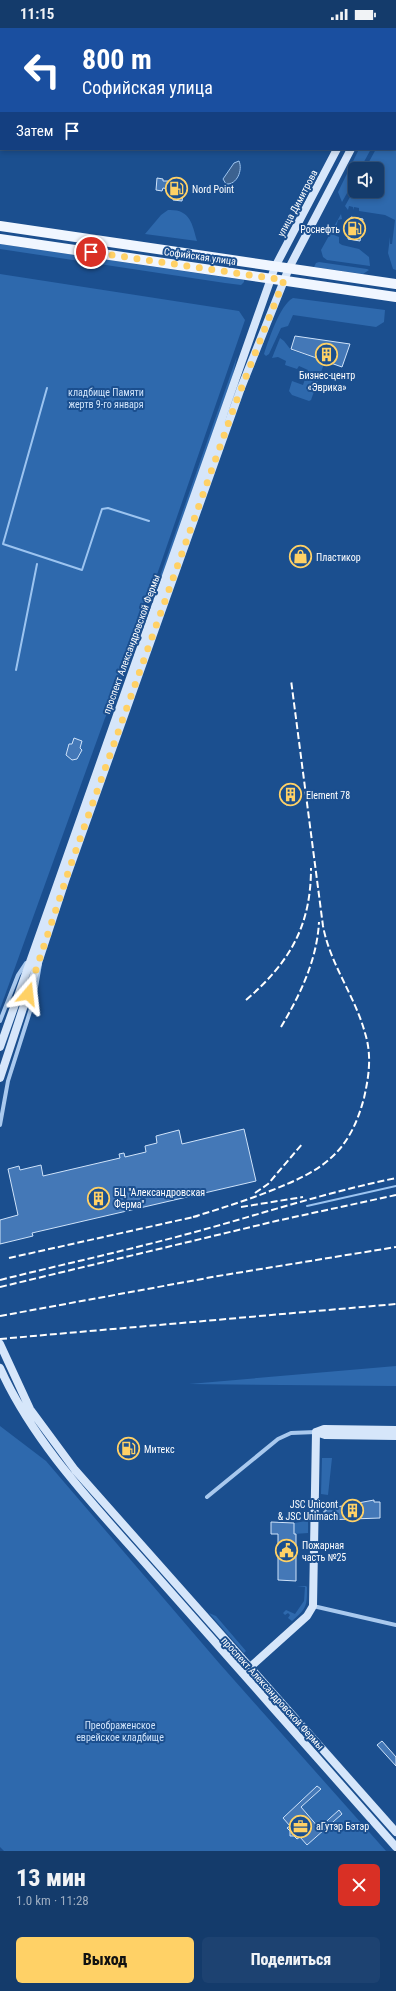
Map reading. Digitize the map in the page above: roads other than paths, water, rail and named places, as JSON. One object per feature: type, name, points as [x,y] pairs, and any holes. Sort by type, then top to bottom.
[{"type":"main road","name":"улица Димитрова","points":[[271,279],[275,267],[336,150]]},
{"type":"main road","points":[[289,268],[350,150]]},
{"type":"main road","name":"Софийская улица","points":[[0,226],[396,284]]},
{"type":"main road","name":"Софийская улица","points":[[0,239],[396,297]]},
{"type":"main road","name":"проспект Александровской Фермы","points":[[0,1078],[20,1020],[41,949],[238,395],[289,268]]},
{"type":"main road","name":"проспект Александровской Фермы","points":[[0,1047],[271,279]]},
{"type":"main road","points":[[0,1344],[22,1392],[39,1422],[108,1513]]},
{"type":"main road","points":[[0,1368],[15,1398],[36,1431],[60,1464],[108,1513]]},
{"type":"main road","points":[[316,1432],[324,1429],[396,1430]]},
{"type":"main road","points":[[316,1432],[325,1435],[396,1436]]},
{"type":"main road","points":[[242,1674],[307,1616],[313,1606],[316,1432]]},
{"type":"main road","name":"проспект Александровской Фермы","points":[[108,1513],[142,1545],[396,1832]]},
{"type":"main road","name":"проспект Александровской Фермы","points":[[108,1513],[135,1552],[396,1847]]},
{"type":"street","points":[[0,1124],[8,1081],[38,980],[41,949]]},
{"type":"street","points":[[0,1021],[18,975],[31,956]]},
{"type":"street","points":[[207,1497],[278,1439],[291,1434],[316,1432]]},
{"type":"street","points":[[313,1606],[396,1625]]},
{"type":"waterway","points":[[47,388],[3,544],[82,570],[102,509],[108,508],[149,521]]},
{"type":"waterway","points":[[16,670],[37,564]]},
{"type":"waterway","points":[[307,1206],[396,1186]]},
{"type":"railway","points":[[193,1217],[242,1202],[288,1184],[318,1168],[341,1147],[350,1134],[358,1118],[366,1090],[369,1066],[367,1041],[361,1019],[331,954],[323,926],[291,680]]},
{"type":"railway","points":[[246,1000],[274,972],[295,942],[302,926],[307,908],[311,868]]},
{"type":"railway","points":[[281,1027],[295,1002],[306,977],[315,950],[319,922]]},
{"type":"railway","points":[[255,1193],[268,1184],[303,1143]]},
{"type":"railway","points":[[0,1280],[158,1242],[315,1198],[396,1178]]},
{"type":"railway","points":[[0,1287],[276,1221],[396,1195]]},
{"type":"railway","points":[[241,1207],[303,1197]]},
{"type":"railway","points":[[9,1258],[198,1216]]},
{"type":"railway","points":[[0,1316],[218,1276],[396,1247]]},
{"type":"railway","points":[[0,1339],[396,1304]]},
{"type":"place","name":"Nord Point","points":[[176,189]]},
{"type":"place","name":"Роснефть","points":[[355,229]]},
{"type":"place","name":"Бизнес-центр «Эврика»","points":[[327,355]]},
{"type":"place","name":"Пластикор","points":[[300,557]]},
{"type":"place","name":"Element 78","points":[[290,795]]},
{"type":"place","name":"БЦ \"Александровская Ферма\"","points":[[99,1198]]},
{"type":"place","name":"Митекс","points":[[129,1449]]},
{"type":"place","name":"JSC Unicont & JSC Unimach","points":[[353,1510]]},
{"type":"place","name":"Пожарная часть №25","points":[[287,1551]]},
{"type":"place","name":"аГутэр Бэтэр","points":[[300,1826]]},
{"type":"park label","name":"кладбище Памяти жертв 9-го января","points":[[106,398]]},
{"type":"park label","name":"Преображенское еврейское кладбище","points":[[120,1730]]}]
